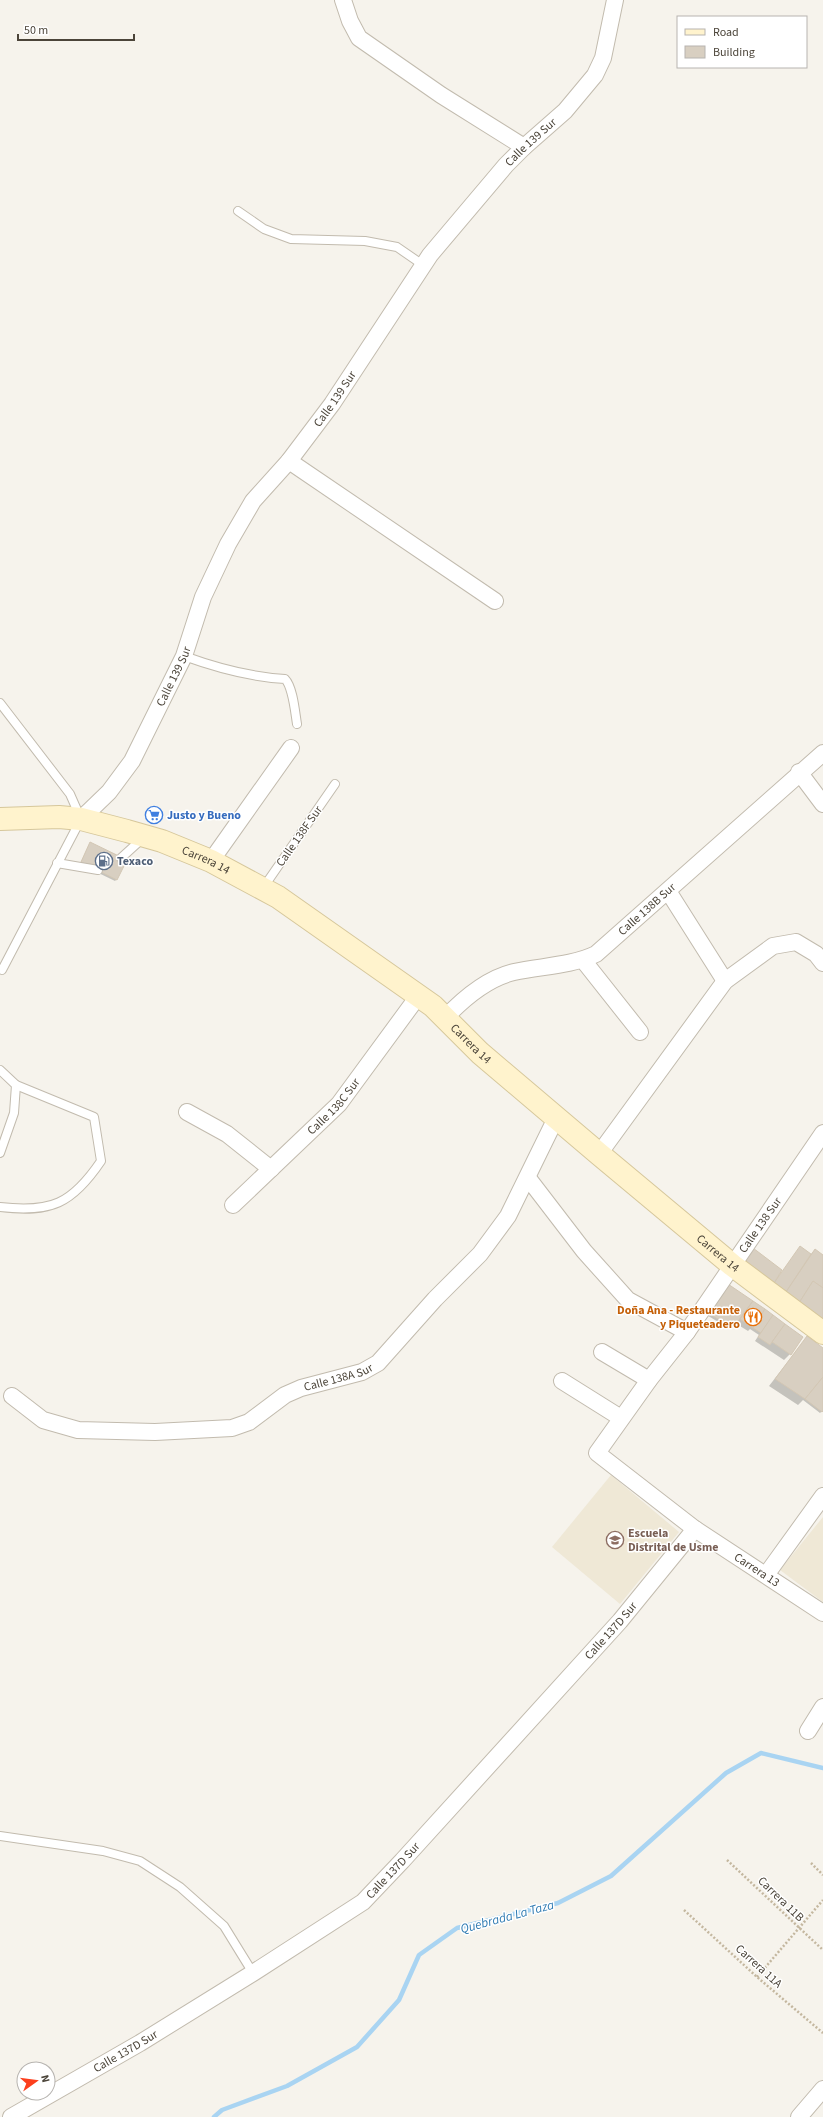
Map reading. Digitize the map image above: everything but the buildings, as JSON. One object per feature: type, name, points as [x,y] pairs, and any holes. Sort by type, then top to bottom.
[{"type":"street","points":[[343,0],[350,21],[359,38],[441,95],[524,147]]},
{"type":"street","name":"Calle 139 Sur","points":[[80,819],[109,792],[132,761],[184,656],[203,597],[228,544],[253,501],[289,461],[332,404],[423,265],[524,147],[565,111],[595,75],[603,58],[615,0]]},
{"type":"street","points":[[289,461],[495,601]]},
{"type":"street","points":[[212,861],[291,748]]},
{"type":"street","name":"Calle 138B Sur","points":[[445,1018],[460,1003],[486,984],[512,972],[583,960],[596,954],[799,772],[823,753]]},
{"type":"street","points":[[799,772],[823,804]]},
{"type":"street","name":"Carrera 14","points":[[0,819],[39,816],[80,819],[146,836],[212,861],[263,888],[419,995],[445,1018],[480,1053],[732,1266],[823,1333]]},
{"type":"street","points":[[668,891],[725,981]]},
{"type":"street","points":[[599,1154],[725,981],[773,946],[796,942],[816,954],[823,963]]},
{"type":"street","points":[[583,960],[640,1032]]},
{"type":"street","name":"Calle 138C Sur","points":[[233,1205],[339,1104],[419,995]]},
{"type":"street","points":[[187,1112],[227,1134],[271,1169]]},
{"type":"street","name":"Calle 138A Sur","points":[[12,1396],[43,1420],[78,1430],[155,1432],[232,1428],[249,1422],[285,1396],[301,1388],[362,1372],[378,1363],[435,1299],[480,1254],[508,1216],[528,1178],[556,1118]]},
{"type":"street","name":"Calle 138 Sur","points":[[598,1453],[621,1418],[687,1332],[823,1133]]},
{"type":"street","points":[[528,1178],[584,1251],[628,1300],[687,1332]]},
{"type":"street","points":[[602,1352],[649,1380]]},
{"type":"street","points":[[562,1381],[621,1418]]},
{"type":"street","name":"Carrera 13","points":[[598,1453],[695,1529],[823,1613]]},
{"type":"street","points":[[766,1575],[823,1496]]},
{"type":"street","name":"Calle 137D Sur","points":[[11,2117],[140,2043],[253,1973],[363,1902],[620,1621],[695,1529]]},
{"type":"street","points":[[808,1731],[823,1707]]},
{"type":"street","points":[[800,2117],[823,2089]]},
{"type":"lane","points":[[238,211],[264,229],[291,239],[365,241],[397,247],[423,265]]},
{"type":"lane","points":[[184,656],[224,669],[262,678],[285,679],[291,686],[297,724]]},
{"type":"lane","points":[[0,702],[70,794],[80,819],[2,970]]},
{"type":"lane","name":"Calle 138F Sur","points":[[263,888],[335,784]]},
{"type":"lane","points":[[121,858],[146,836]]},
{"type":"lane","points":[[57,863],[98,870]]},
{"type":"lane","points":[[0,1070],[16,1085],[94,1117],[101,1161],[90,1178],[71,1195],[53,1206],[27,1210],[0,1207]]},
{"type":"lane","points":[[0,1153],[14,1114],[16,1085]]},
{"type":"lane","points":[[0,1836],[103,1851],[140,1861],[180,1887],[224,1926],[253,1973]]},
{"type":"path","name":"Carrera 11B","points":[[727,1860],[823,1950]]},
{"type":"path","points":[[811,1863],[823,1875]]},
{"type":"path","points":[[757,1977],[823,1900]]},
{"type":"path","name":"Carrera 11A","points":[[684,1910],[757,1977],[823,2033]]},
{"type":"shaded area","name":"Escuela Distrital de Usme","points":[[611,1475],[679,1532],[620,1604],[552,1547]]},
{"type":"shaded area","points":[[823,1517],[823,1602],[780,1570]]},
{"type":"waterway","name":"Quebrada La Taza","points":[[214,2117],[222,2110],[287,2086],[357,2047],[399,2000],[419,1955],[457,1928],[558,1903],[611,1876],[726,1773],[761,1753],[823,1768]]},
{"type":"place","name":"Justo y Bueno","points":[[154,815]]},
{"type":"place","name":"Texaco","points":[[104,861]]},
{"type":"place","name":"Doña Ana - Restaurante y Piqueteadero","points":[[753,1317]]},
{"type":"place","name":"Escuela Distrital de Usme","points":[[615,1540]]}]
